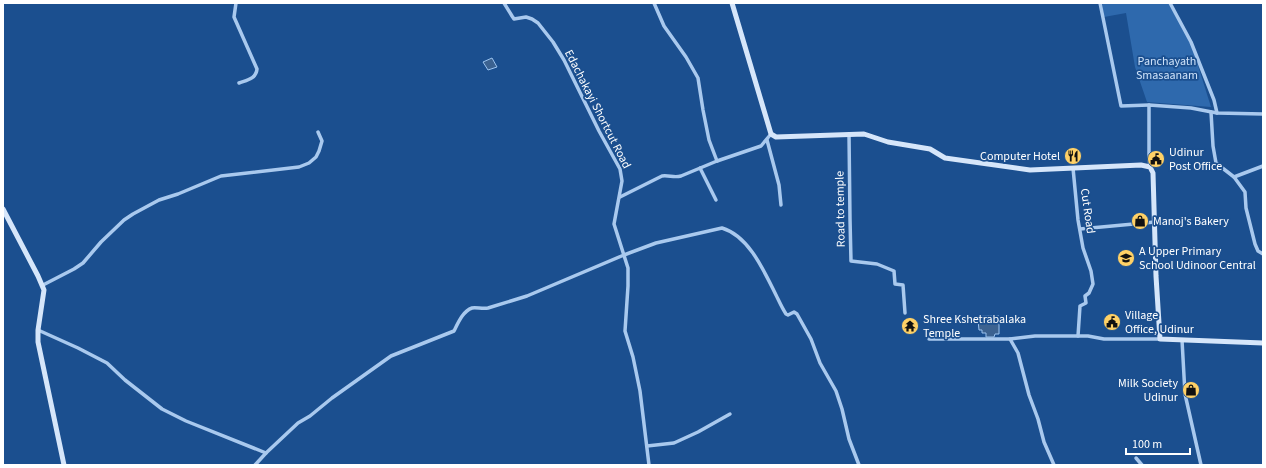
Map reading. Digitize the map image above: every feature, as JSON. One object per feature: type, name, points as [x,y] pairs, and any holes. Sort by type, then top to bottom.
[{"type":"main road","points":[[732,3],[771,134],[776,136],[864,134],[888,142],[930,149],[945,158],[1030,170],[1141,165],[1150,167],[1153,173],[1156,276],[1160,339],[1263,343]]},
{"type":"main road","points":[[3,209],[44,290],[38,330],[38,342],[64,465]]},
{"type":"street","points":[[236,3],[234,17],[257,69],[253,77],[239,83]]},
{"type":"street","name":"Edachakayi Shortcut Road","points":[[504,3],[514,19],[526,17],[532,19],[538,23],[553,42],[564,60],[620,170],[622,180],[614,224],[628,268],[625,331],[633,357],[640,391],[649,465]]},
{"type":"street","points":[[654,3],[664,26],[686,57],[698,78],[709,140],[717,161]]},
{"type":"street","points":[[1100,3],[1120,106],[1149,105],[1184,107],[1218,113],[1235,112],[1263,114]]},
{"type":"street","points":[[1170,3],[1191,42],[1218,113]]},
{"type":"street","points":[[1149,105],[1150,167]]},
{"type":"street","points":[[1211,112],[1213,146],[1216,162],[1234,177],[1245,192],[1246,208],[1255,244],[1258,251],[1263,254]]},
{"type":"street","points":[[43,286],[83,263],[101,242],[124,220],[159,200],[178,194],[221,176],[299,167],[309,163],[316,157],[322,141],[318,132]]},
{"type":"street","points":[[620,197],[662,176],[667,175],[676,177],[761,146],[771,134]]},
{"type":"street","name":"Road to temple","points":[[849,134],[851,261],[877,264],[894,271],[895,284],[904,285],[905,313]]},
{"type":"street","points":[[767,140],[779,185],[781,205]]},
{"type":"street","points":[[1234,177],[1263,166]]},
{"type":"street","points":[[700,168],[708,188],[716,200]]},
{"type":"street","name":"Cut Road","points":[[1073,168],[1078,220],[1083,248],[1091,271],[1093,284],[1084,296],[1086,303],[1080,306],[1078,336]]},
{"type":"street","points":[[1080,228],[1155,222]]},
{"type":"street","points":[[255,465],[298,423],[310,416],[332,398],[391,356],[454,331],[459,320],[472,308],[488,308],[527,296],[656,243],[716,228],[722,228],[738,237],[753,252],[784,313],[788,315],[794,312],[797,314],[811,339],[820,363],[836,391],[849,439],[859,465]]},
{"type":"street","points":[[38,330],[107,363],[125,380],[162,409],[186,421],[266,453]]},
{"type":"street","points":[[929,339],[1010,339],[1035,336],[1088,336],[1104,339],[1160,339]]},
{"type":"street","points":[[1010,339],[1018,353],[1029,395],[1036,412],[1043,438],[1054,465]]},
{"type":"street","points":[[1182,340],[1185,394],[1201,465]]},
{"type":"street","points":[[647,446],[674,443],[698,432],[730,414]]},
{"type":"street","points":[[1136,458],[1142,465]]},
{"type":"green space","name":"Panchayath Smasaanam","points":[[1102,3],[1168,3],[1190,40],[1211,107],[1147,102],[1135,67],[1126,13],[1104,17]]},
{"type":"shaded area","points":[[492,58],[497,67],[488,70],[483,62]]},
{"type":"shaded area","points":[[981,316],[999,316],[999,334],[995,334],[994,337],[986,337],[986,333],[982,333],[982,330],[979,330],[978,320],[981,320]]},
{"type":"place","name":"Computer Hotel","points":[[1073,156]]},
{"type":"place","name":"Udinur Post Office","points":[[1156,159]]},
{"type":"place","name":"Manoj's Bakery","points":[[1140,221]]},
{"type":"place","name":"A Upper Primary School Udinoor Central","points":[[1126,258]]},
{"type":"place","name":"Village Office, Udinur","points":[[1112,322]]},
{"type":"place","name":"Shree Kshetrabalaka Temple","points":[[910,326]]},
{"type":"place","name":"Milk Society Udinur","points":[[1191,390]]}]
